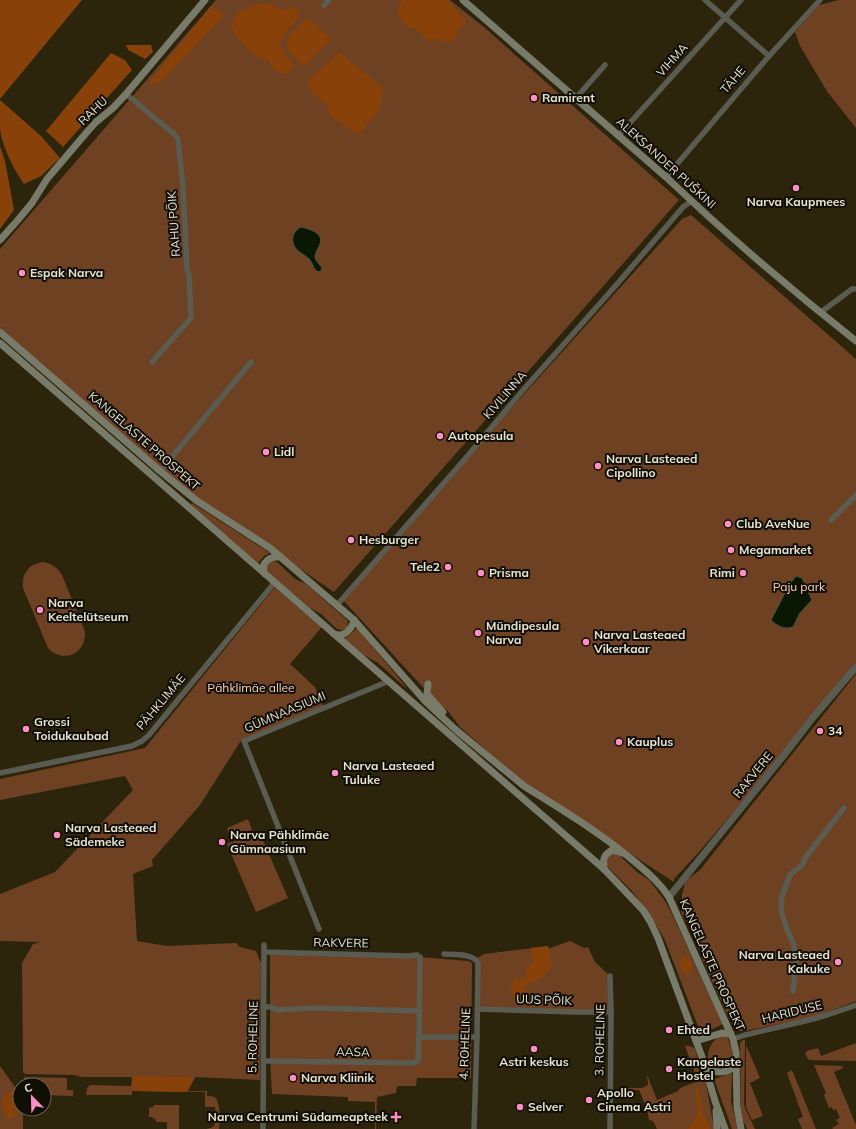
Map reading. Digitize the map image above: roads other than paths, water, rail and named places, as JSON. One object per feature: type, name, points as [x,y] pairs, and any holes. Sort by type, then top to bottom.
[{"type":"main road","name":"RAHU","points":[[0,240],[32,203],[42,186],[74,147],[96,122],[113,108],[126,94],[205,0]]},
{"type":"main road","name":"ALEKSANDER PUŠKINI","points":[[463,0],[619,135],[756,259],[856,341]]},
{"type":"main road","name":"KANGELASTE PROSPEKT","points":[[0,332],[160,471],[197,501],[270,548],[337,605],[354,620],[426,702],[456,730],[511,776],[524,786],[613,843],[651,876],[669,897],[732,1036],[736,1052],[736,1096],[741,1129]]},
{"type":"main road","name":"KANGELASTE PROSPEKT","points":[[0,343],[604,869],[643,910],[658,938],[706,1069],[715,1101],[726,1129]]},
{"type":"main road","points":[[265,574],[264,568],[266,561],[273,557],[282,558]]},
{"type":"main road","points":[[334,633],[337,635],[346,633],[352,627],[354,620]]},
{"type":"main road","points":[[428,684],[427,694],[448,717],[456,730]]},
{"type":"main road","points":[[409,699],[417,693]]},
{"type":"main road","points":[[604,869],[603,860],[605,854],[612,850],[625,853]]},
{"type":"main road","points":[[696,1041],[722,1033],[732,1036]]},
{"type":"main road","points":[[706,1069],[721,1072],[732,1069],[736,1065]]},
{"type":"main road","points":[[715,1101],[717,1129]]},
{"type":"main road","points":[[739,1119],[745,1129]]},
{"type":"street","points":[[324,5],[329,0]]},
{"type":"street","points":[[705,0],[769,56]]},
{"type":"street","name":"VIHMA","points":[[619,135],[741,0]]},
{"type":"street","name":"TÄHE","points":[[666,177],[769,56],[820,0]]},
{"type":"street","points":[[576,98],[605,65]]},
{"type":"street","name":"RAHU PÕIK","points":[[126,94],[178,139],[181,168],[191,318],[152,362]]},
{"type":"street","name":"KIVILINNA","points":[[337,605],[524,389],[684,207],[692,201]]},
{"type":"street","points":[[821,312],[852,289],[856,289]]},
{"type":"street","points":[[160,471],[251,362]]},
{"type":"street","points":[[831,520],[856,496]]},
{"type":"street","name":"PÄHKLIMÄE","points":[[0,773],[132,746],[142,741],[149,736],[275,582]]},
{"type":"street","name":"RAKVERE","points":[[669,897],[811,720],[856,667]]},
{"type":"street","name":"GÜMNAASIUMI","points":[[319,929],[244,741],[389,681]]},
{"type":"street","points":[[793,991],[796,964],[795,953],[793,942],[781,912],[782,896],[790,875],[803,864],[805,858],[844,808]]},
{"type":"street","name":"5. ROHELINE","points":[[263,1129],[264,945]]},
{"type":"street","name":"RAKVERE","points":[[264,952],[418,956]]},
{"type":"street","name":"4. ROHELINE","points":[[444,954],[471,956],[476,959],[478,964],[474,1129]]},
{"type":"street","name":"AASA","points":[[264,1061],[414,1063],[418,1060],[420,1011],[418,956]]},
{"type":"street","name":"3. ROHELINE","points":[[610,976],[610,1129]]},
{"type":"street","name":"HARIDUSE","points":[[732,1036],[745,1035],[827,1015],[856,1005]]},
{"type":"street","points":[[264,1007],[271,1007],[277,1010],[313,1008],[420,1011]]},
{"type":"street","name":"UUS PÕIK","points":[[477,1009],[611,1012]]},
{"type":"street","points":[[419,1037],[477,1037]]},
{"type":"place","name":"Ramirent","points":[[534,98]]},
{"type":"place","name":"Narva Kaupmees","points":[[796,188]]},
{"type":"place","name":"Espak Narva","points":[[22,273]]},
{"type":"place","name":"Autopesula","points":[[440,436]]},
{"type":"place","name":"Lidl","points":[[266,452]]},
{"type":"place","name":"Narva Lasteaed Cipollino","points":[[598,466]]},
{"type":"place","name":"Club AveNue","points":[[728,524]]},
{"type":"place","name":"Hesburger","points":[[351,540]]},
{"type":"place","name":"Megamarket","points":[[731,550]]},
{"type":"place","name":"Tele2","points":[[448,567]]},
{"type":"place","name":"Prisma","points":[[481,573]]},
{"type":"place","name":"Rimi","points":[[743,573]]},
{"type":"place","name":"Narva Keeltelütseum","points":[[40,610]]},
{"type":"place","name":"Mündipesula Narva","points":[[478,633]]},
{"type":"place","name":"Narva Lasteaed Vikerkaar","points":[[586,642]]},
{"type":"place","name":"Grossi Toidukaubad","points":[[26,729]]},
{"type":"place","name":"34","points":[[820,731]]},
{"type":"place","name":"Kauplus","points":[[619,742]]},
{"type":"place","name":"Narva Lasteaed Tuluke","points":[[335,773]]},
{"type":"place","name":"Narva Lasteaed Sädemeke","points":[[57,835]]},
{"type":"place","name":"Narva Pähklimäe Gümnaasium","points":[[222,842]]},
{"type":"place","name":"Narva Lasteaed Kakuke","points":[[838,962]]},
{"type":"place","name":"Ehted","points":[[669,1030]]},
{"type":"place","name":"Astri keskus","points":[[534,1049]]},
{"type":"place","name":"Kangelaste Hostel","points":[[669,1069]]},
{"type":"place","name":"Narva Kliinik","points":[[293,1078]]},
{"type":"place","name":"Apollo Cinema Astri","points":[[589,1100]]},
{"type":"place","name":"Selver","points":[[520,1107]]},
{"type":"place","name":"Narva Centrumi Südameapteek","points":[[396,1117]]},
{"type":"park label","name":"Paju park","points":[[799,587]]},
{"type":"park label","name":"Pähklimäe allee","points":[[251,688]]}]
